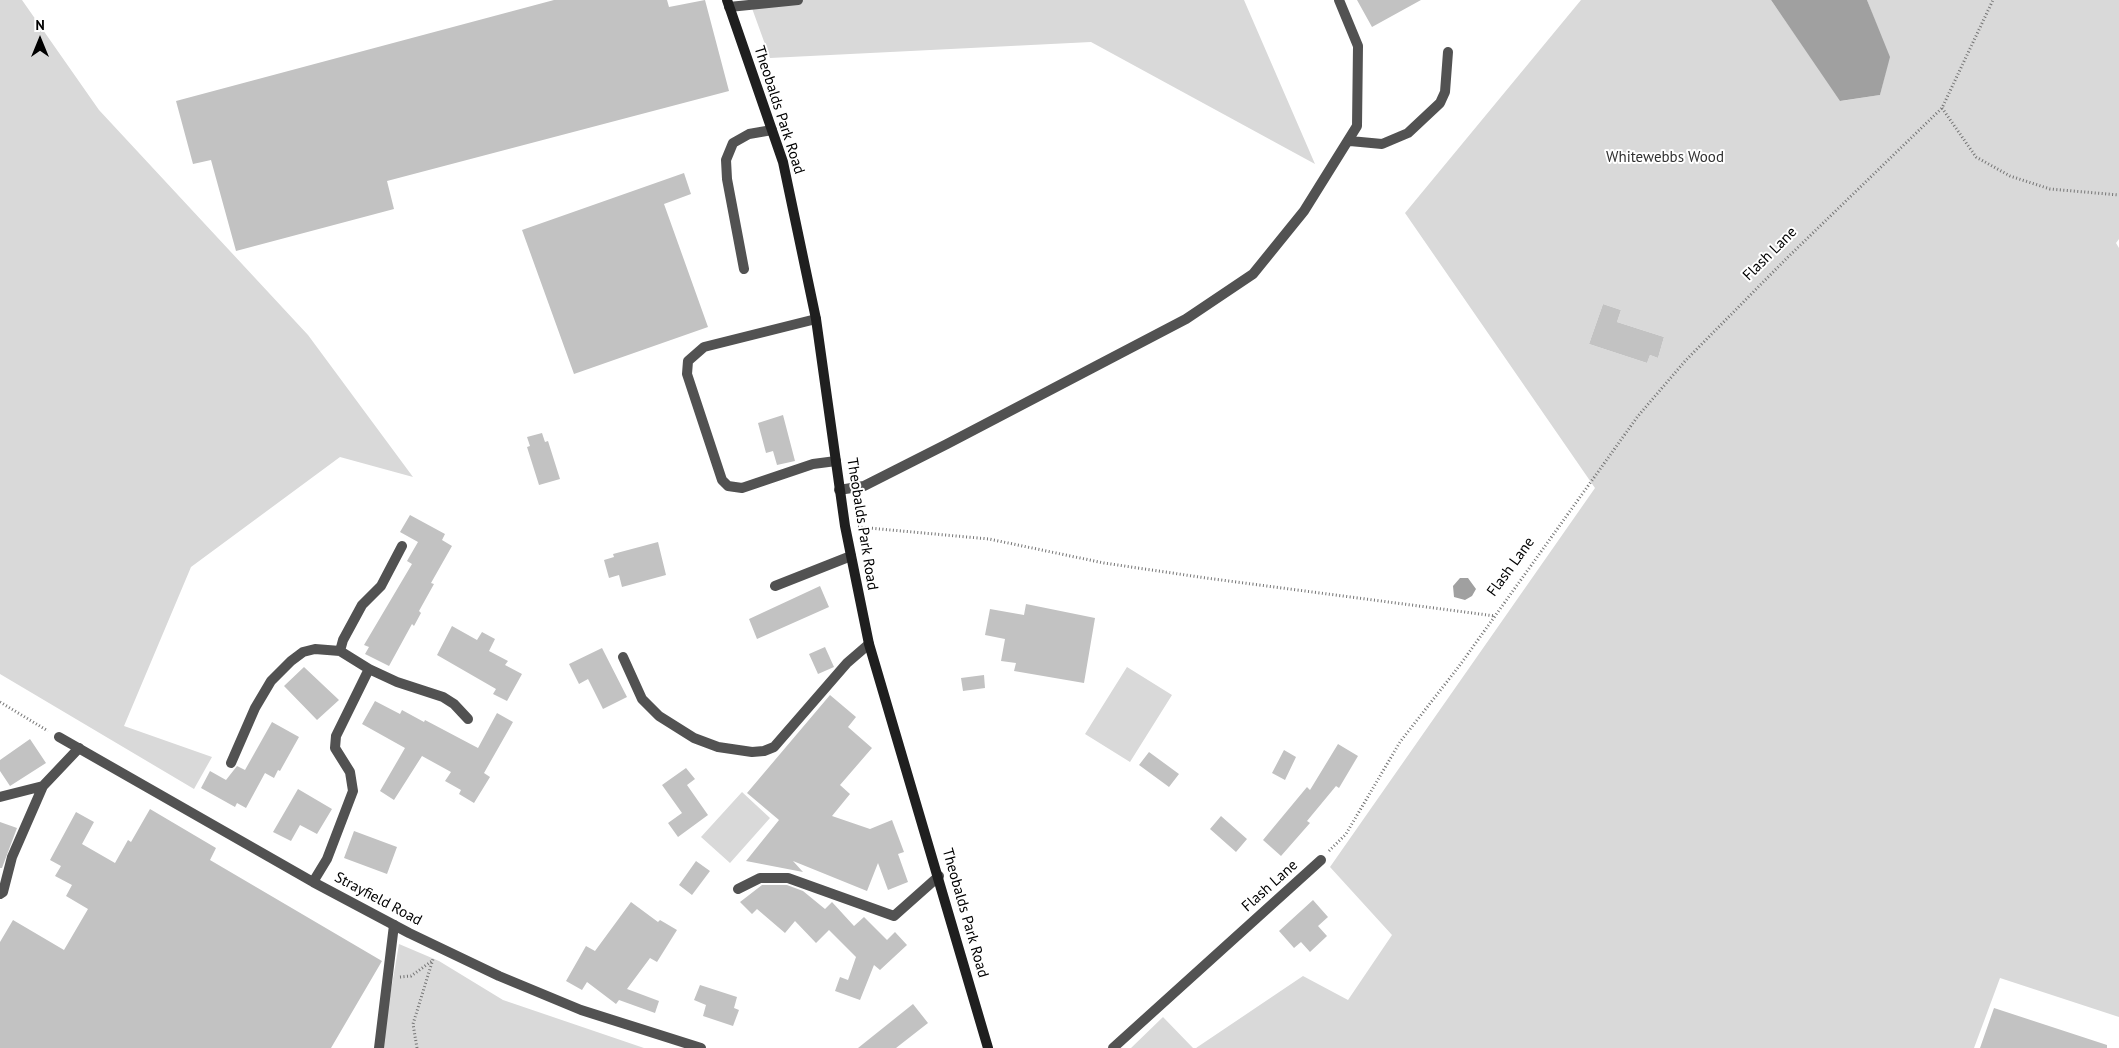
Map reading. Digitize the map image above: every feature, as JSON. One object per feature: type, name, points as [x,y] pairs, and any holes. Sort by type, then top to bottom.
[{"type":"street","points":[[728,4],[798,0]]},
{"type":"street","points":[[839,490],[864,486],[1089,370],[1186,319],[1253,274],[1304,211],[1350,141],[1357,126],[1358,46],[1339,0]]},
{"type":"street","name":"Theobalds Park Road","points":[[728,4],[783,162],[816,319],[839,490],[850,556],[870,644],[988,1048]]},
{"type":"street","points":[[1350,141],[1382,144],[1408,133],[1440,103],[1445,92],[1448,52]]},
{"type":"street","points":[[744,269],[727,179],[726,160],[734,143],[749,134],[772,130]]},
{"type":"street","points":[[816,319],[704,347],[688,361],[687,374],[722,480],[728,486],[742,488],[813,464],[836,461]]},
{"type":"street","points":[[340,651],[343,640],[362,605],[381,586],[402,546]]},
{"type":"street","points":[[775,586],[850,556]]},
{"type":"street","points":[[623,658],[642,698],[659,716],[702,741],[718,747],[752,752],[764,751],[774,747],[847,662],[870,644]]},
{"type":"street","points":[[231,762],[255,708],[271,681],[303,652],[314,649],[340,651],[369,669],[397,682],[443,697],[454,704],[468,719]]},
{"type":"street","points":[[313,882],[327,859],[353,792],[350,772],[336,748],[336,736],[369,669]]},
{"type":"street","name":"Strayfield Road","points":[[60,738],[313,882],[394,925],[499,976],[581,1010],[701,1048]]},
{"type":"street","points":[[0,894],[3,892],[12,857],[43,786],[79,748]]},
{"type":"street","points":[[0,797],[43,786]]},
{"type":"street","name":"Flash Lane","points":[[1114,1048],[1321,860]]},
{"type":"street","points":[[738,890],[760,878],[788,878],[894,916],[939,876]]},
{"type":"street","points":[[379,1048],[394,925]]},
{"type":"path","points":[[1993,0],[1942,108],[1976,157],[2010,176],[2050,189],[2119,195]]},
{"type":"path","name":"Flash Lane","points":[[1321,860],[1346,834],[1400,742],[1460,665],[1638,416],[1686,360],[1787,258],[1942,108]]},
{"type":"path","points":[[845,526],[989,539],[1104,563],[1495,616]]},
{"type":"path","points":[[0,702],[60,738]]},
{"type":"path","points":[[417,1048],[413,1024],[437,946]]},
{"type":"path","points":[[387,978],[412,976],[433,961]]},
{"type":"green space","points":[[0,0],[22,0],[99,110],[308,335],[413,477],[340,457],[191,567],[124,726],[212,757],[194,789],[0,674]]},
{"type":"green space","points":[[749,0],[1244,0],[1315,164],[1091,42],[770,58]]},
{"type":"green space","name":"Whitewebbs Wood","points":[[1581,0],[1771,0],[1841,101],[1880,95],[1889,58],[1867,0],[2119,0],[2119,239],[2116,243],[2119,248],[2119,1017],[2000,978],[1974,1048],[1196,1048],[1303,976],[1348,1000],[1392,935],[1330,867],[1595,488],[1405,213]],"holes":[[[1603,304],[1621,310],[1617,322],[1664,337],[1658,358],[1650,355],[1647,363],[1589,344]]]},
{"type":"green space","points":[[1127,667],[1172,695],[1130,762],[1085,734]]},
{"type":"green space","points":[[742,792],[770,818],[730,863],[701,837]]},
{"type":"green space","points":[[399,944],[439,961],[503,1000],[644,1048],[381,1048]]},
{"type":"green space","points":[[1163,1017],[1193,1048],[1131,1048]]},
{"type":"shaded area","points":[[1771,0],[1867,0],[1890,57],[1880,95],[1840,101]]},
{"type":"shaded area","points":[[1460,578],[1468,578],[1476,589],[1472,596],[1465,600],[1454,597],[1453,586]]},
{"type":"building","points":[[554,0],[667,0],[669,7],[705,0],[729,91],[387,181],[394,209],[236,251],[211,160],[193,164],[176,101]]},
{"type":"building","points":[[1357,0],[1421,0],[1372,27]]},
{"type":"building","points":[[684,173],[691,194],[664,204],[708,327],[574,374],[522,230]]},
{"type":"building","points":[[1603,304],[1621,310],[1617,322],[1664,337],[1658,358],[1650,355],[1647,363],[1589,344]]},
{"type":"building","points":[[783,415],[795,461],[777,465],[773,451],[766,453],[758,423]]},
{"type":"building","points":[[542,433],[545,442],[548,441],[560,479],[539,485],[527,447],[530,446],[527,437]]},
{"type":"building","points":[[410,515],[445,534],[442,540],[452,546],[431,583],[434,584],[419,611],[421,613],[414,626],[412,624],[389,666],[365,654],[369,647],[364,645],[412,564],[407,561],[418,542],[400,532]]},
{"type":"building","points":[[658,542],[666,575],[622,587],[619,575],[609,578],[604,560],[614,557],[613,554]]},
{"type":"building","points":[[820,586],[829,607],[757,639],[749,619]]},
{"type":"building","points":[[1026,604],[1095,618],[1084,683],[1014,671],[1016,663],[1001,661],[1005,639],[985,635],[990,609],[1024,615]]},
{"type":"building","points":[[452,626],[477,640],[482,632],[495,639],[489,651],[508,661],[505,665],[522,674],[507,701],[493,694],[496,689],[437,655]]},
{"type":"building","points":[[825,647],[834,667],[818,674],[809,654]]},
{"type":"building","points":[[602,648],[627,697],[603,709],[588,679],[579,684],[569,664]]},
{"type":"building","points":[[304,667],[339,700],[317,720],[284,686]]},
{"type":"building","points":[[984,675],[985,688],[963,691],[961,678]]},
{"type":"building","points":[[830,695],[856,717],[848,727],[872,748],[840,785],[850,794],[832,816],[870,829],[892,820],[904,852],[898,854],[908,882],[888,890],[878,863],[867,891],[793,861],[803,872],[746,861],[779,820],[747,793]]},
{"type":"building","points":[[375,701],[400,714],[402,710],[424,722],[425,720],[478,748],[497,713],[513,722],[484,773],[490,777],[474,803],[459,794],[461,790],[445,781],[451,772],[422,756],[394,800],[380,791],[405,748],[362,724]]},
{"type":"building","points":[[272,722],[299,737],[274,778],[265,773],[246,808],[237,803],[235,807],[201,788],[210,771],[226,780],[237,766],[245,770]]},
{"type":"building","points":[[30,739],[46,763],[10,786],[0,771],[0,760]]},
{"type":"building","points":[[1338,744],[1358,756],[1339,788],[1336,786],[1307,821],[1310,823],[1281,856],[1263,840],[1307,787],[1310,790]]},
{"type":"building","points":[[1284,750],[1296,757],[1285,780],[1272,773]]},
{"type":"building","points":[[1149,752],[1179,774],[1169,787],[1139,765]]},
{"type":"building","points":[[686,768],[695,779],[687,785],[708,815],[678,837],[668,823],[682,813],[662,785]]},
{"type":"building","points":[[298,789],[332,809],[317,834],[300,825],[291,841],[273,832]]},
{"type":"building","points":[[150,809],[216,848],[210,860],[382,961],[331,1048],[0,1048],[0,942],[13,920],[64,950],[88,909],[66,896],[72,885],[55,876],[61,866],[50,860],[76,812],[94,822],[82,844],[115,863],[128,840],[131,842]]},
{"type":"building","points":[[1221,816],[1247,839],[1236,852],[1210,829]]},
{"type":"building","points":[[0,822],[17,828],[2,868],[0,868]]},
{"type":"building","points":[[354,831],[397,847],[387,874],[344,858]]},
{"type":"building","points":[[696,861],[710,871],[692,895],[679,885]]},
{"type":"building","points":[[762,885],[787,885],[803,891],[825,909],[832,902],[854,926],[864,917],[887,940],[895,932],[907,945],[880,970],[874,965],[860,1000],[835,991],[840,977],[848,980],[856,957],[829,930],[816,943],[795,921],[785,933],[757,909],[752,914],[740,902]]},
{"type":"building","points":[[1313,900],[1328,917],[1318,926],[1327,936],[1310,952],[1301,942],[1294,948],[1279,931]]},
{"type":"building","points":[[631,902],[658,922],[660,920],[677,930],[657,962],[650,958],[627,989],[659,1001],[655,1013],[619,1000],[616,1004],[587,982],[582,990],[566,981],[586,946],[595,951]]},
{"type":"building","points":[[700,985],[737,997],[734,1008],[739,1010],[733,1026],[703,1016],[706,1005],[694,1000]]},
{"type":"building","points":[[913,1004],[928,1023],[896,1048],[858,1048]]},
{"type":"building","points":[[1994,1008],[2107,1045],[2107,1048],[1980,1048]]}]
